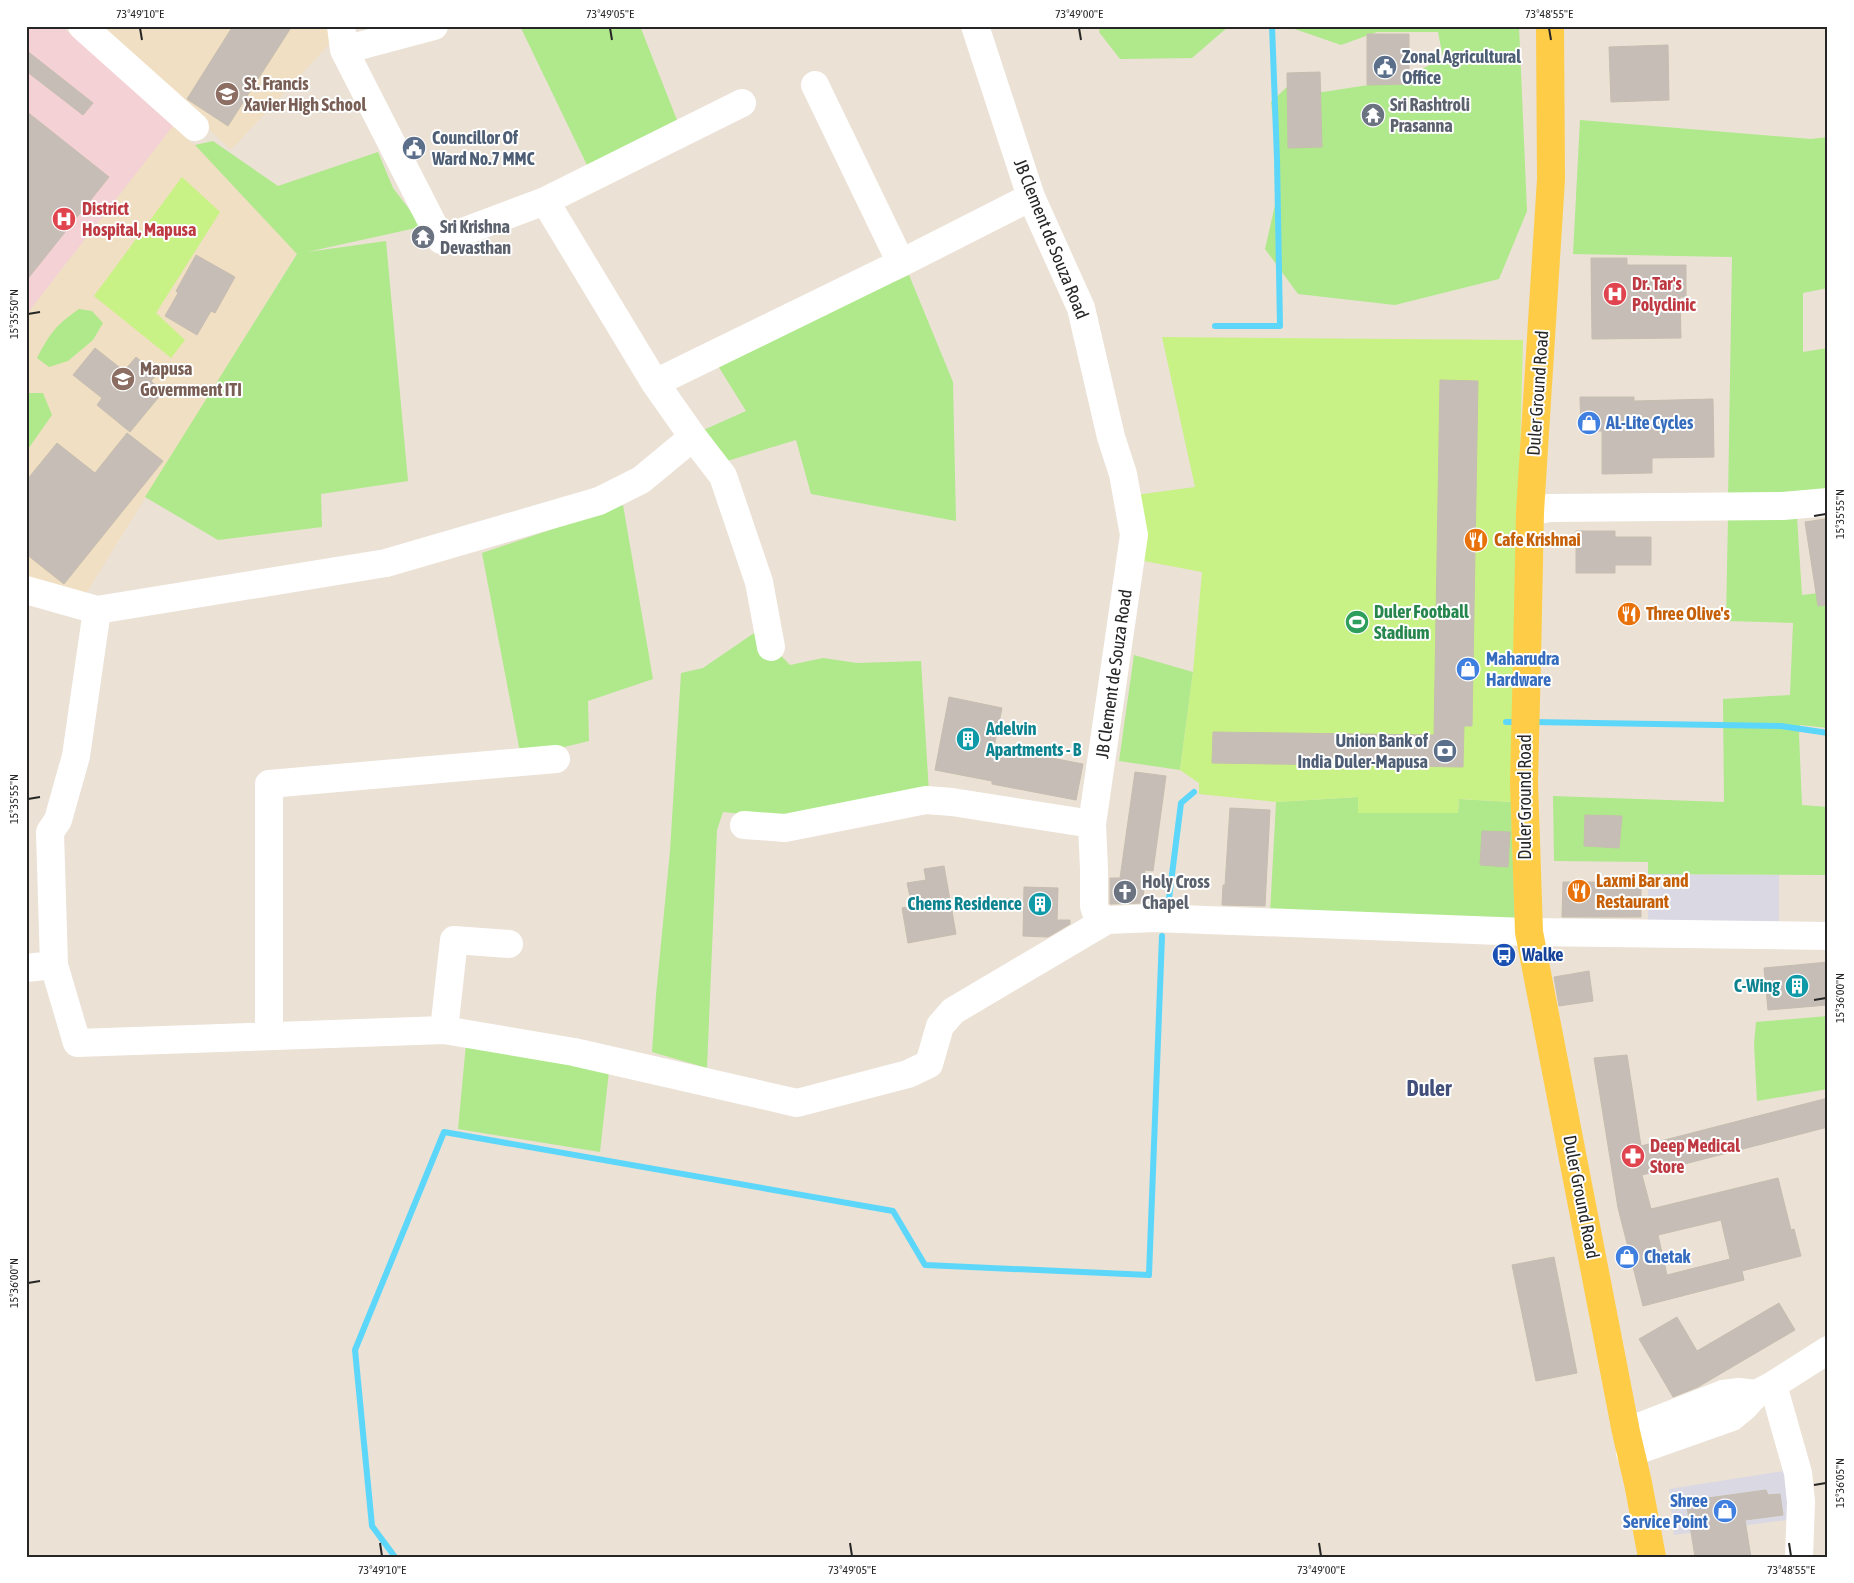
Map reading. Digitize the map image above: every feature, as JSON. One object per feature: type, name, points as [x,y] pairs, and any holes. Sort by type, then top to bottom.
[{"type":"main road","name":"Duler Ground Road","points":[[1550,26],[1550,187],[1530,512],[1524,782],[1529,932],[1652,1557]]},
{"type":"street","points":[[82,26],[195,127]]},
{"type":"street","points":[[434,26],[343,38],[441,240],[544,201],[742,103]]},
{"type":"street","name":"JB Clement de Souza Road","points":[[975,26],[1031,196],[1081,308],[1107,419],[1123,474],[1134,535],[1092,824],[1094,906],[1097,915],[1107,920]]},
{"type":"street","points":[[815,85],[901,263]]},
{"type":"street","points":[[655,383],[901,263],[1031,196]]},
{"type":"street","points":[[544,201],[655,383],[723,476],[759,582],[771,647]]},
{"type":"street","points":[[26,590],[97,610],[386,562],[599,501],[641,480],[693,437]]},
{"type":"street","points":[[1530,512],[1549,508],[1783,506],[1828,502]]},
{"type":"street","points":[[97,610],[76,756],[58,820],[50,832],[54,965],[77,1043],[444,1030],[574,1052],[797,1103],[908,1074],[929,1064],[940,1026],[953,1011],[1107,920],[1154,918],[1529,932],[1828,936]]},
{"type":"street","points":[[268,1036],[269,784],[556,759]]},
{"type":"street","points":[[744,825],[785,828],[926,800],[952,802],[1092,824]]},
{"type":"street","points":[[444,1030],[454,940],[509,944]]},
{"type":"street","points":[[26,968],[54,965]]},
{"type":"street","points":[[1628,1442],[1723,1394],[1764,1390],[1828,1350]]},
{"type":"street","points":[[1764,1390],[1798,1473],[1802,1502],[1799,1557]]},
{"type":"shaded area","name":"District Hospital, Mapusa","points":[[26,26],[61,26],[176,122],[26,315]]},
{"type":"shaded area","name":"St. Francis Xavier High School","points":[[99,26],[330,26],[334,39],[231,150]]},
{"type":"shaded area","name":"Mapusa Government ITI","points":[[176,122],[188,140],[195,145],[297,253],[82,600],[26,583],[26,315]]},
{"type":"shaded area","points":[[1648,874],[1779,875],[1779,925],[1648,924]]},
{"type":"shaded area","points":[[1790,1470],[1794,1519],[1674,1535],[1669,1489]]},
{"type":"green space","points":[[520,26],[640,26],[677,120],[587,165]]},
{"type":"green space","points":[[1101,26],[1229,26],[1192,58],[1120,59],[1099,32]]},
{"type":"green space","points":[[1286,26],[1519,26],[1527,211],[1499,279],[1395,305],[1298,294],[1265,249],[1280,183],[1271,102],[1287,87],[1323,92],[1401,80],[1443,58],[1438,32],[1377,32],[1341,45]]},
{"type":"green space","points":[[1580,120],[1811,139],[1828,137],[1828,288],[1803,293],[1803,352],[1828,348],[1828,494],[1728,499],[1732,257],[1573,254]]},
{"type":"green space","points":[[213,141],[278,186],[378,152],[393,188],[412,213],[425,226],[307,252],[386,241],[408,481],[321,494],[322,527],[218,540],[145,497],[297,254],[195,145]]},
{"type":"green space","points":[[182,177],[220,212],[156,313],[185,340],[171,358],[94,296]]},
{"type":"green space","points":[[909,275],[953,382],[956,521],[811,494],[796,440],[727,461],[699,432],[746,411],[715,361]]},
{"type":"green space","points":[[79,309],[92,311],[103,323],[93,340],[68,361],[49,367],[37,358],[55,330],[65,319]]},
{"type":"green space","name":"Duler Football Stadium","points":[[1162,337],[1523,340],[1511,802],[1459,799],[1458,813],[1358,813],[1358,797],[1276,802],[1199,794],[1199,783],[1180,770],[1193,672],[1202,572],[1144,561],[1136,495],[1195,487]]},
{"type":"green space","points":[[26,393],[43,393],[52,415],[26,452]]},
{"type":"green space","points":[[623,505],[653,679],[588,701],[589,741],[556,749],[520,752],[482,553]]},
{"type":"green space","points":[[1728,517],[1797,517],[1802,595],[1828,592],[1828,728],[1800,725],[1799,734],[1802,805],[1828,807],[1828,875],[1648,874],[1648,862],[1554,861],[1553,796],[1724,802],[1723,699],[1790,695],[1793,623],[1726,621]]},
{"type":"green space","points":[[757,631],[790,665],[823,658],[857,663],[921,661],[929,793],[781,818],[723,812],[717,830],[707,1068],[652,1052],[670,851],[681,673],[703,668]]},
{"type":"green space","points":[[1134,655],[1193,672],[1180,770],[1119,761]]},
{"type":"green space","points":[[1358,797],[1359,813],[1458,813],[1459,799],[1511,802],[1515,924],[1270,914],[1276,802]]},
{"type":"green space","points":[[1828,1016],[1828,1089],[1757,1101],[1754,1044],[1756,1022]]},
{"type":"green space","points":[[466,1044],[609,1071],[600,1152],[458,1129]]},
{"type":"building","points":[[233,26],[292,26],[228,126],[187,99]]},
{"type":"building","points":[[1367,34],[1409,34],[1409,84],[1367,85]]},
{"type":"building","points":[[1668,45],[1669,100],[1611,102],[1609,47]]},
{"type":"building","points":[[26,50],[93,103],[83,115],[26,71]]},
{"type":"building","points":[[1320,72],[1322,147],[1288,148],[1287,73]]},
{"type":"building","points":[[26,111],[109,177],[26,281]]},
{"type":"building","points":[[196,255],[235,277],[215,313],[211,311],[197,335],[165,316],[178,293],[176,291]]},
{"type":"building","points":[[1591,258],[1627,258],[1627,265],[1686,265],[1686,297],[1680,297],[1681,338],[1592,339]]},
{"type":"building","points":[[95,348],[124,371],[136,357],[157,374],[151,381],[163,392],[130,432],[97,405],[102,398],[73,375]]},
{"type":"building","points":[[1440,380],[1478,381],[1472,726],[1464,726],[1463,767],[1212,763],[1213,732],[1434,735]]},
{"type":"building","points":[[1580,397],[1634,397],[1634,401],[1713,399],[1714,457],[1652,458],[1652,473],[1602,474],[1602,431],[1581,431]]},
{"type":"building","points":[[127,433],[163,461],[64,584],[26,554],[26,481],[57,443],[95,473]]},
{"type":"building","points":[[1825,519],[1826,524],[1828,524],[1828,605],[1818,606],[1805,522]]},
{"type":"building","points":[[1576,531],[1615,531],[1615,537],[1651,537],[1651,565],[1615,565],[1615,573],[1576,573]]},
{"type":"building","points":[[949,697],[1002,708],[994,747],[1083,764],[1076,800],[992,784],[992,781],[935,770]]},
{"type":"building","points":[[1135,772],[1166,776],[1153,871],[1145,870],[1143,903],[1110,904],[1110,878],[1120,878]]},
{"type":"building","points":[[1230,808],[1270,810],[1265,906],[1222,905]]},
{"type":"building","points":[[1585,815],[1622,816],[1619,848],[1584,846]]},
{"type":"building","points":[[1482,831],[1510,832],[1508,867],[1480,865]]},
{"type":"building","points":[[944,866],[956,934],[908,943],[902,908],[912,906],[907,883],[926,880],[924,869]]},
{"type":"building","points":[[1563,882],[1641,882],[1641,917],[1562,917]]},
{"type":"building","name":"Chems Residence","points":[[1024,887],[1058,888],[1057,920],[1070,920],[1070,924],[1048,937],[1023,936]]},
{"type":"building","name":"C-Wing","points":[[1828,962],[1828,1005],[1768,1010],[1764,968]]},
{"type":"building","points":[[1589,971],[1593,1001],[1559,1006],[1554,977]]},
{"type":"building","points":[[1627,1055],[1641,1146],[1828,1098],[1828,1127],[1642,1175],[1651,1209],[1778,1178],[1791,1230],[1794,1229],[1801,1256],[1742,1271],[1744,1280],[1643,1306],[1618,1208],[1594,1058]],"holes":[[[1721,1220],[1730,1259],[1667,1275],[1658,1235]]]},
{"type":"building","points":[[1554,1257],[1577,1373],[1536,1381],[1512,1265]]},
{"type":"building","points":[[1779,1303],[1795,1330],[1698,1387],[1673,1397],[1639,1339],[1677,1317],[1697,1351]]},
{"type":"building","points":[[1766,1490],[1768,1495],[1780,1494],[1783,1515],[1745,1520],[1751,1557],[1695,1557],[1686,1501]]},
{"type":"waterway","points":[[1215,326],[1280,326],[1272,26]]},
{"type":"waterway","points":[[1506,722],[1520,722]]},
{"type":"waterway","points":[[1532,722],[1781,726],[1828,733]]},
{"type":"waterway","points":[[1168,906],[1181,803],[1194,792]]},
{"type":"waterway","points":[[395,1557],[372,1526],[355,1350],[444,1132],[893,1211],[925,1265],[1149,1275],[1162,936]]},
{"type":"place","name":"Zonal Agricultural Office","points":[[1385,67]]},
{"type":"place","name":"St. Francis Xavier High School","points":[[227,94]]},
{"type":"place","name":"Sri Rashtroli Prasanna","points":[[1373,115]]},
{"type":"place","name":"Councillor Of Ward No.7 MMC","points":[[414,148]]},
{"type":"place","name":"District Hospital, Mapusa","points":[[64,219]]},
{"type":"place","name":"Sri Krishna Devasthan","points":[[423,237]]},
{"type":"place","name":"Dr. Tar's Polyclinic","points":[[1615,294]]},
{"type":"place","name":"Mapusa Government ITI","points":[[123,379]]},
{"type":"place","name":"AL-Lite Cycles","points":[[1589,423]]},
{"type":"place","name":"Cafe Krishnai","points":[[1476,540]]},
{"type":"place","name":"Three Olive's","points":[[1629,614]]},
{"type":"place","name":"Duler Football Stadium","points":[[1357,622]]},
{"type":"place","name":"Maharudra Hardware","points":[[1468,669]]},
{"type":"place","name":"Adelvin Apartments - B","points":[[968,739]]},
{"type":"place","name":"Union Bank of India Duler-Mapusa","points":[[1445,751]]},
{"type":"place","name":"Laxmi Bar and Restaurant","points":[[1579,891]]},
{"type":"place","name":"Holy Cross Chapel","points":[[1125,892]]},
{"type":"place","name":"Chems Residence","points":[[1040,904]]},
{"type":"place","name":"Walke","points":[[1504,955]]},
{"type":"place","name":"C-Wing","points":[[1797,986]]},
{"type":"place","name":"Deep Medical Store","points":[[1633,1156]]},
{"type":"place","name":"Chetak","points":[[1627,1257]]},
{"type":"place","name":"Shree Service Point","points":[[1725,1511]]},
{"type":"district","name":"Duler","points":[[1429,1088]]}]
